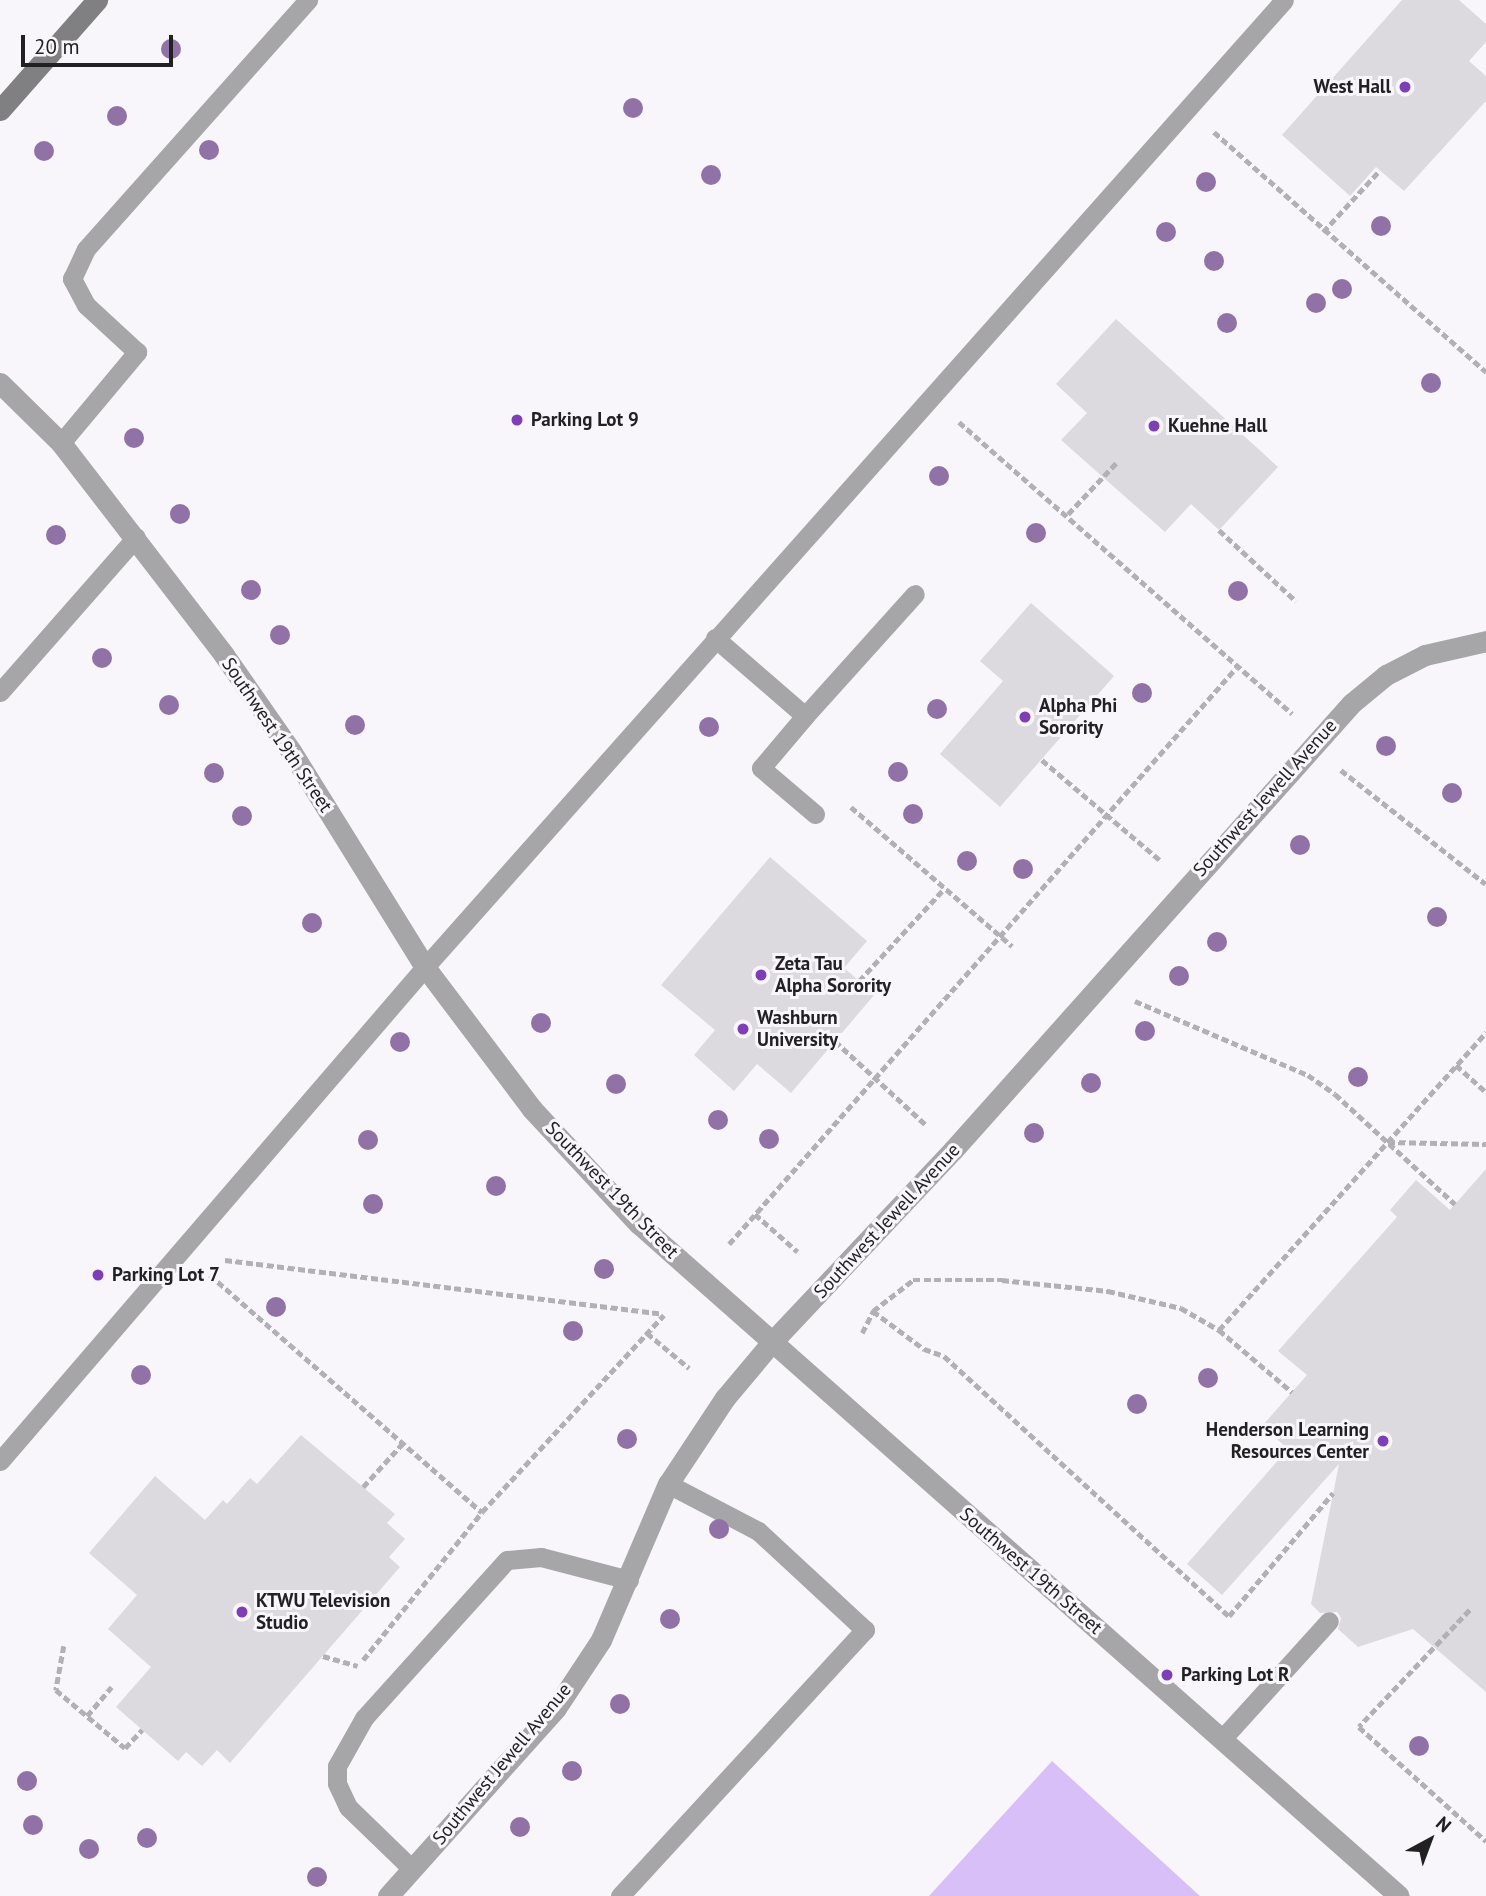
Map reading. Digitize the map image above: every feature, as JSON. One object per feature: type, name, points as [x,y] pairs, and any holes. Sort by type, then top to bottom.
[{"type":"street","points":[[0,110],[97,0]]},
{"type":"street","name":"Southwest 19th Street","points":[[0,383],[61,443],[136,537],[291,751],[425,967],[533,1109],[630,1214],[1399,1896]]},
{"type":"street","name":"Southwest Jewell Avenue","points":[[388,1896],[556,1708],[601,1640],[668,1484],[725,1398],[772,1342],[953,1150],[1188,883],[1352,703],[1386,675],[1425,655],[1486,641]]},
{"type":"lane","points":[[61,443],[137,352],[86,305],[72,279],[86,249],[308,0]]},
{"type":"lane","points":[[0,1461],[425,967],[1284,0]]},
{"type":"lane","points":[[0,692],[136,537]]},
{"type":"lane","points":[[815,814],[761,768],[915,594]]},
{"type":"lane","points":[[715,638],[805,716]]},
{"type":"lane","points":[[620,1896],[865,1630],[758,1531],[668,1484]]},
{"type":"lane","points":[[412,1869],[348,1807],[337,1783],[337,1766],[364,1718],[507,1560],[541,1557],[629,1580]]},
{"type":"lane","points":[[1222,1739],[1329,1621]]},
{"type":"path","points":[[1212,130],[1323,232],[1486,372]]},
{"type":"path","points":[[1323,232],[1380,170]]},
{"type":"path","points":[[956,419],[1068,514],[1236,668],[1295,717]]},
{"type":"path","points":[[1068,514],[1117,463]]},
{"type":"path","points":[[1219,530],[1296,601]]},
{"type":"path","points":[[729,1244],[1236,668]]},
{"type":"path","points":[[1042,760],[1188,883]]},
{"type":"path","points":[[1340,769],[1486,884]]},
{"type":"path","points":[[842,799],[998,939],[1012,946]]},
{"type":"path","points":[[859,981],[943,890]]},
{"type":"path","points":[[1130,999],[1308,1075],[1387,1142],[1455,1205]]},
{"type":"path","points":[[1219,1329],[1486,1032]]},
{"type":"path","points":[[835,1041],[953,1150]]},
{"type":"path","points":[[1456,1065],[1486,1092]]},
{"type":"path","points":[[1387,1142],[1486,1144]]},
{"type":"path","points":[[755,1214],[797,1252]]},
{"type":"path","points":[[225,1260],[664,1315],[482,1512],[355,1669],[323,1656]]},
{"type":"path","points":[[210,1276],[482,1512]]},
{"type":"path","points":[[862,1332],[873,1311],[913,1280],[1002,1280],[1153,1300],[1219,1329],[1292,1392]]},
{"type":"path","points":[[873,1311],[923,1349],[944,1356],[1229,1616],[1333,1493]]},
{"type":"path","points":[[647,1333],[689,1368]]},
{"type":"path","points":[[363,1487],[403,1443]]},
{"type":"path","points":[[1470,1610],[1359,1727],[1486,1841]]},
{"type":"path","points":[[64,1646],[56,1690],[125,1748],[142,1730]]},
{"type":"path","points":[[87,1716],[111,1687]]},
{"type":"shaded area","points":[[1052,1761],[1200,1896],[929,1896]]},
{"type":"building","name":"West Hall","points":[[1402,0],[1459,0],[1486,24],[1486,42],[1469,61],[1486,76],[1486,101],[1404,191],[1376,167],[1350,196],[1282,135]]},
{"type":"building","name":"Kuehne Hall","points":[[1116,319],[1278,467],[1219,530],[1191,504],[1165,532],[1061,440],[1087,413],[1056,384]]},
{"type":"building","name":"Alpha Phi Sorority","points":[[1031,603],[1114,676],[1000,807],[940,754],[1003,681],[980,661]]},
{"type":"building","name":"Zeta Tau Alpha Sorority","points":[[770,857],[867,941],[844,968],[875,994],[791,1093],[757,1064],[734,1091],[694,1055],[715,1030],[661,985]]},
{"type":"building","name":"Henderson Learning Resources Center","points":[[1486,1169],[1486,1692],[1413,1629],[1358,1647],[1338,1629],[1341,1618],[1337,1612],[1320,1613],[1311,1604],[1339,1464],[1222,1595],[1187,1564],[1288,1449],[1262,1426],[1307,1375],[1278,1351],[1397,1217],[1390,1210],[1416,1180],[1450,1210]]},
{"type":"building","name":"KTWU Television Studio","points":[[301,1435],[395,1514],[387,1523],[405,1539],[389,1557],[400,1567],[230,1763],[217,1750],[202,1766],[186,1752],[178,1761],[116,1707],[151,1667],[108,1629],[137,1595],[89,1553],[155,1476],[205,1520],[223,1500],[227,1504],[250,1478],[257,1484]]},
{"type":"place","name":"West Hall","points":[[1405,87]]},
{"type":"place","name":"Parking Lot 9","points":[[517,420]]},
{"type":"place","name":"Kuehne Hall","points":[[1154,426]]},
{"type":"place","name":"Alpha Phi Sorority","points":[[1025,717]]},
{"type":"place","name":"Zeta Tau Alpha Sorority","points":[[761,975]]},
{"type":"place","name":"Washburn University","points":[[743,1029]]},
{"type":"place","name":"Parking Lot 7","points":[[98,1275]]},
{"type":"place","name":"Henderson Learning Resources Center","points":[[1383,1441]]},
{"type":"place","name":"KTWU Television Studio","points":[[242,1612]]},
{"type":"place","name":"Parking Lot R","points":[[1167,1675]]}]
